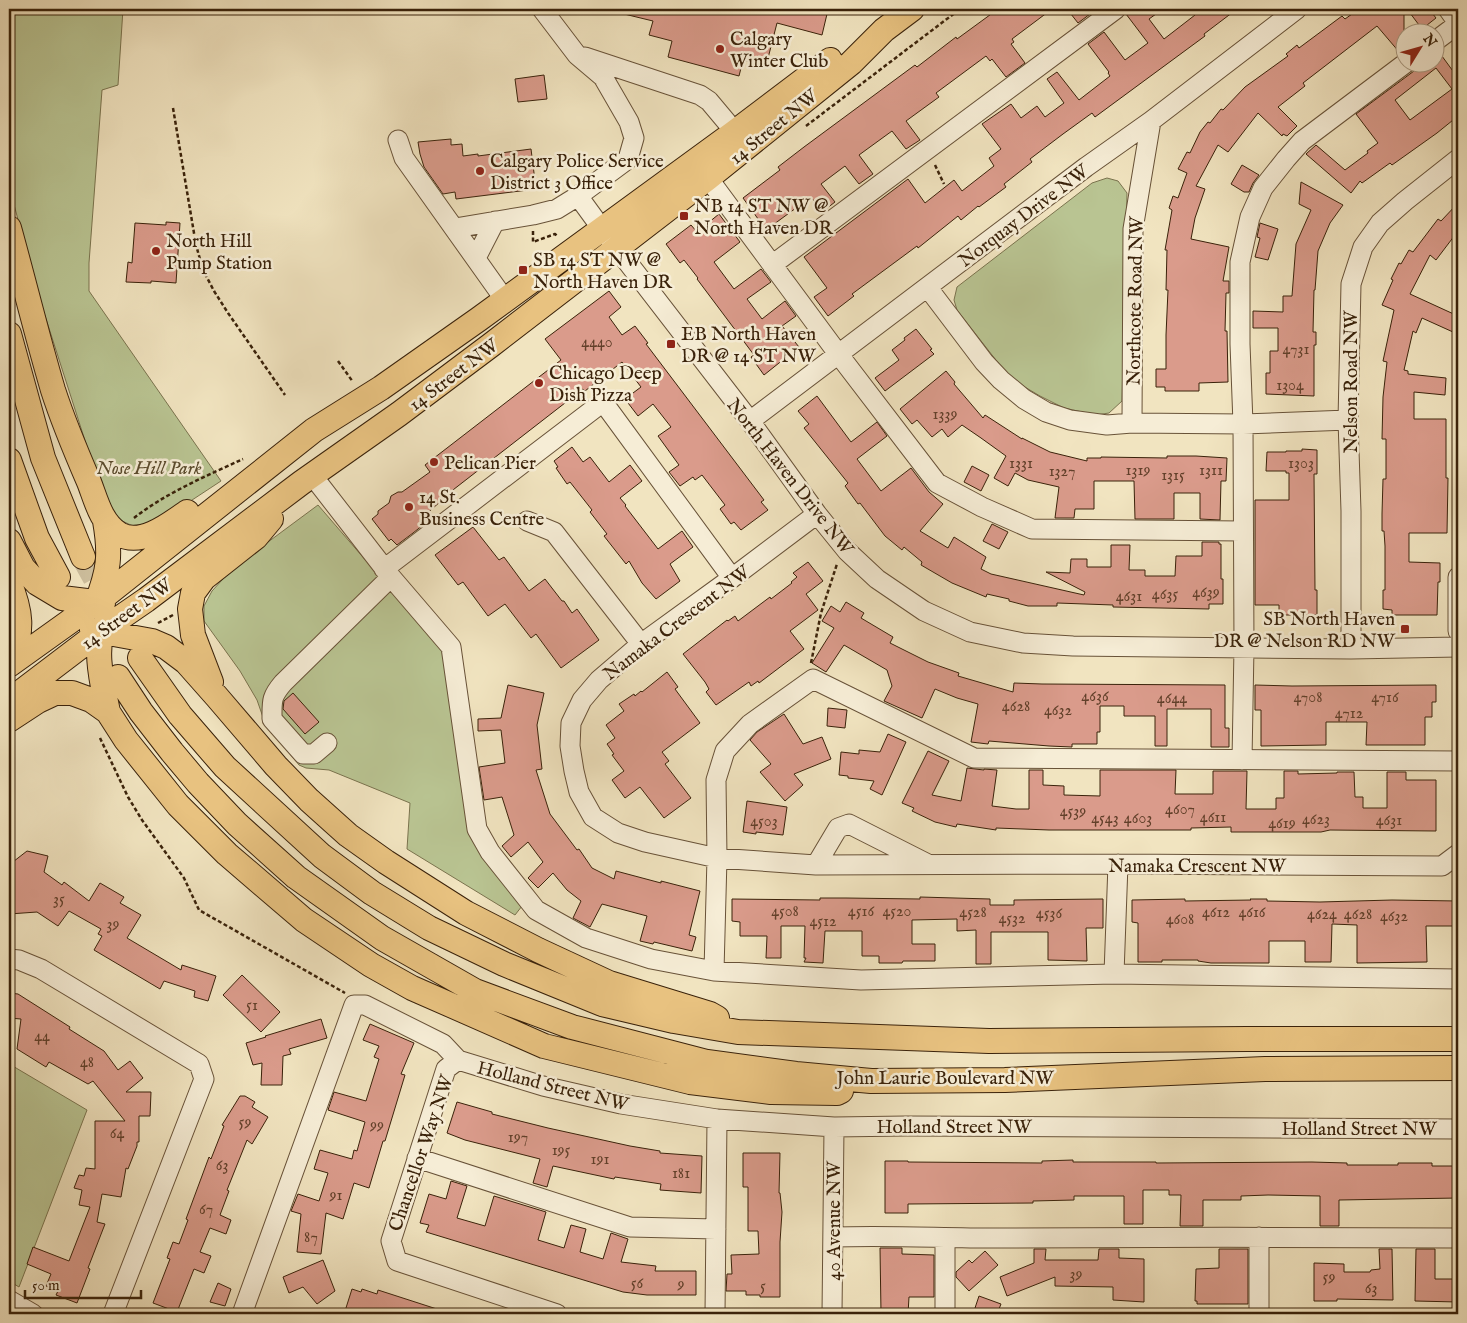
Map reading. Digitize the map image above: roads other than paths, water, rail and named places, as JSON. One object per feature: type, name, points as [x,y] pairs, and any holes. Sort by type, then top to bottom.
[{"type":"main road","name":"14 Street NW","points":[[9,700],[72,653],[92,630],[146,600],[306,479],[438,385],[617,248],[851,64],[884,30],[909,10]]},
{"type":"main road","name":"14 Street NW","points":[[11,663],[55,632],[106,604],[130,576],[249,468],[381,388],[505,300],[839,54],[884,30]]},
{"type":"main road","points":[[9,228],[54,392],[105,521],[109,543],[106,604],[92,630],[99,663],[102,722]]},
{"type":"main road","points":[[9,334],[43,458],[83,557]]},
{"type":"main road","points":[[9,460],[37,538],[58,577]]},
{"type":"main road","points":[[105,521],[119,534],[132,539],[164,529],[249,468]]},
{"type":"main road","points":[[217,697],[193,635],[190,609],[193,592],[204,578],[256,537],[306,479]]},
{"type":"main road","points":[[9,541],[23,568],[37,583],[62,598],[106,604],[146,600]]},
{"type":"main road","points":[[9,582],[14,594],[20,621],[19,642],[11,663]]},
{"type":"main road","points":[[55,632],[92,630],[152,641],[166,647],[186,662],[247,733],[309,800],[348,835],[386,862],[466,913],[538,950],[610,983],[710,1014],[738,1032]]},
{"type":"main road","name":"John Laurie Boulevard NW","points":[[140,658],[180,715],[225,767],[322,856],[372,893],[430,928],[504,964],[602,1004],[674,1021],[738,1032],[989,1041],[1247,1038],[1458,1039]]},
{"type":"main road","name":"John Laurie Boulevard NW","points":[[118,676],[141,712],[198,783],[237,824],[296,877],[382,938],[475,991],[572,1026],[707,1062],[796,1074],[871,1081],[1005,1080],[1265,1069],[1458,1068]]},
{"type":"main road","points":[[9,720],[55,692],[72,693],[91,700],[102,722],[126,740],[178,805],[227,854],[304,920],[371,964],[412,988],[544,1046],[690,1082],[771,1092],[837,1093],[871,1081]]},
{"type":"street","points":[[455,228],[533,215],[557,208],[578,196],[628,159],[634,138],[629,122],[603,77],[577,54],[542,9]]},
{"type":"street","points":[[772,265],[1116,9]]},
{"type":"street","name":"Norquay Drive NW","points":[[750,421],[1151,121],[1297,9]]},
{"type":"street","points":[[1444,34],[1458,23],[1448,9]]},
{"type":"street","points":[[577,54],[700,95],[709,101],[735,132]]},
{"type":"street","points":[[1242,760],[1244,647],[1240,262],[1250,217],[1263,188],[1286,159],[1302,141],[1394,72]]},
{"type":"street","name":"Northcote Road NW","points":[[1132,423],[1133,229],[1151,121]]},
{"type":"street","points":[[398,140],[404,158],[505,300]]},
{"type":"street","name":"Nelson Road NW","points":[[1351,649],[1351,510],[1348,420],[1351,284],[1363,247],[1380,223],[1458,159]]},
{"type":"street","points":[[708,178],[936,483],[982,507],[1032,529],[1242,531]]},
{"type":"street","name":"North Haven Drive NW","points":[[578,196],[750,421],[817,514],[847,551],[877,579],[924,612],[970,632],[1022,643],[1073,646],[1351,649],[1458,647]]},
{"type":"street","points":[[476,258],[495,221]]},
{"type":"street","points":[[928,288],[984,362],[1001,380],[1024,399],[1046,412],[1070,420],[1107,425],[1132,423],[1243,424],[1348,420]]},
{"type":"street","points":[[327,743],[314,754],[303,754],[272,719],[274,693],[387,573],[603,402],[732,578]]},
{"type":"street","points":[[306,479],[451,647],[477,829],[490,852],[536,910],[586,938],[651,959],[714,971],[861,980],[1114,974],[1458,979]]},
{"type":"street","name":"Namaka Crescent NW","points":[[817,514],[641,644],[598,680],[582,700],[571,723],[570,746],[579,792],[593,817],[618,833],[645,842],[717,858],[816,865],[1442,866],[1458,854]]},
{"type":"street","points":[[527,520],[554,532],[641,644]]},
{"type":"street","points":[[1458,577],[1458,631]]},
{"type":"street","points":[[714,971],[717,858],[716,780],[725,751],[750,724],[813,679],[974,758],[1458,761]]},
{"type":"street","name":"Namaka Crescent NW","points":[[816,865],[838,828],[850,824],[931,865]]},
{"type":"street","points":[[1114,974],[1118,864]]},
{"type":"street","points":[[9,959],[19,960],[41,969],[199,1064],[204,1079],[113,1314]]},
{"type":"street","points":[[242,1314],[354,1005],[364,1005],[443,1044],[458,1060]]},
{"type":"street","name":"Holland Street NW","points":[[458,1060],[543,1086],[621,1104],[717,1119],[834,1127],[1458,1129]]},
{"type":"street","name":"Chancellor Way NW","points":[[458,1060],[446,1070],[391,1241],[397,1261],[557,1314]]},
{"type":"street","points":[[715,1314],[717,1119]]},
{"type":"street","name":"40 Avenue NW","points":[[832,1314],[834,1127]]},
{"type":"street","points":[[418,1158],[630,1227],[716,1229]]},
{"type":"street","points":[[833,1237],[1458,1238]]},
{"type":"street","points":[[1259,1237],[1259,1314]]},
{"type":"street","points":[[945,1238],[946,1314]]},
{"type":"street","points":[[9,1300],[34,1314]]},
{"type":"tunnel","points":[[83,557],[108,602]]},
{"type":"place","name":"Calgary Winter Club","points":[[720,49]]},
{"type":"place","name":"Calgary Police Service District 3 Office","points":[[480,171]]},
{"type":"place","name":"NB 14 ST NW @ North Haven DR","points":[[684,216]]},
{"type":"place","name":"North Hill Pump Station","points":[[156,251]]},
{"type":"place","name":"SB 14 ST NW @ North Haven DR","points":[[523,270]]},
{"type":"place","name":"EB North Haven DR @ 14 ST NW","points":[[671,344]]},
{"type":"place","name":"Chicago Deep Dish Pizza","points":[[539,383]]},
{"type":"place","name":"Pelican Pier","points":[[434,462]]},
{"type":"place","name":"14 St. Business Centre","points":[[409,507]]},
{"type":"place","name":"SB North Haven DR @ Nelson RD NW","points":[[1405,629]]},
{"type":"park label","name":"Nose Hill Park","points":[[149,467]]}]
